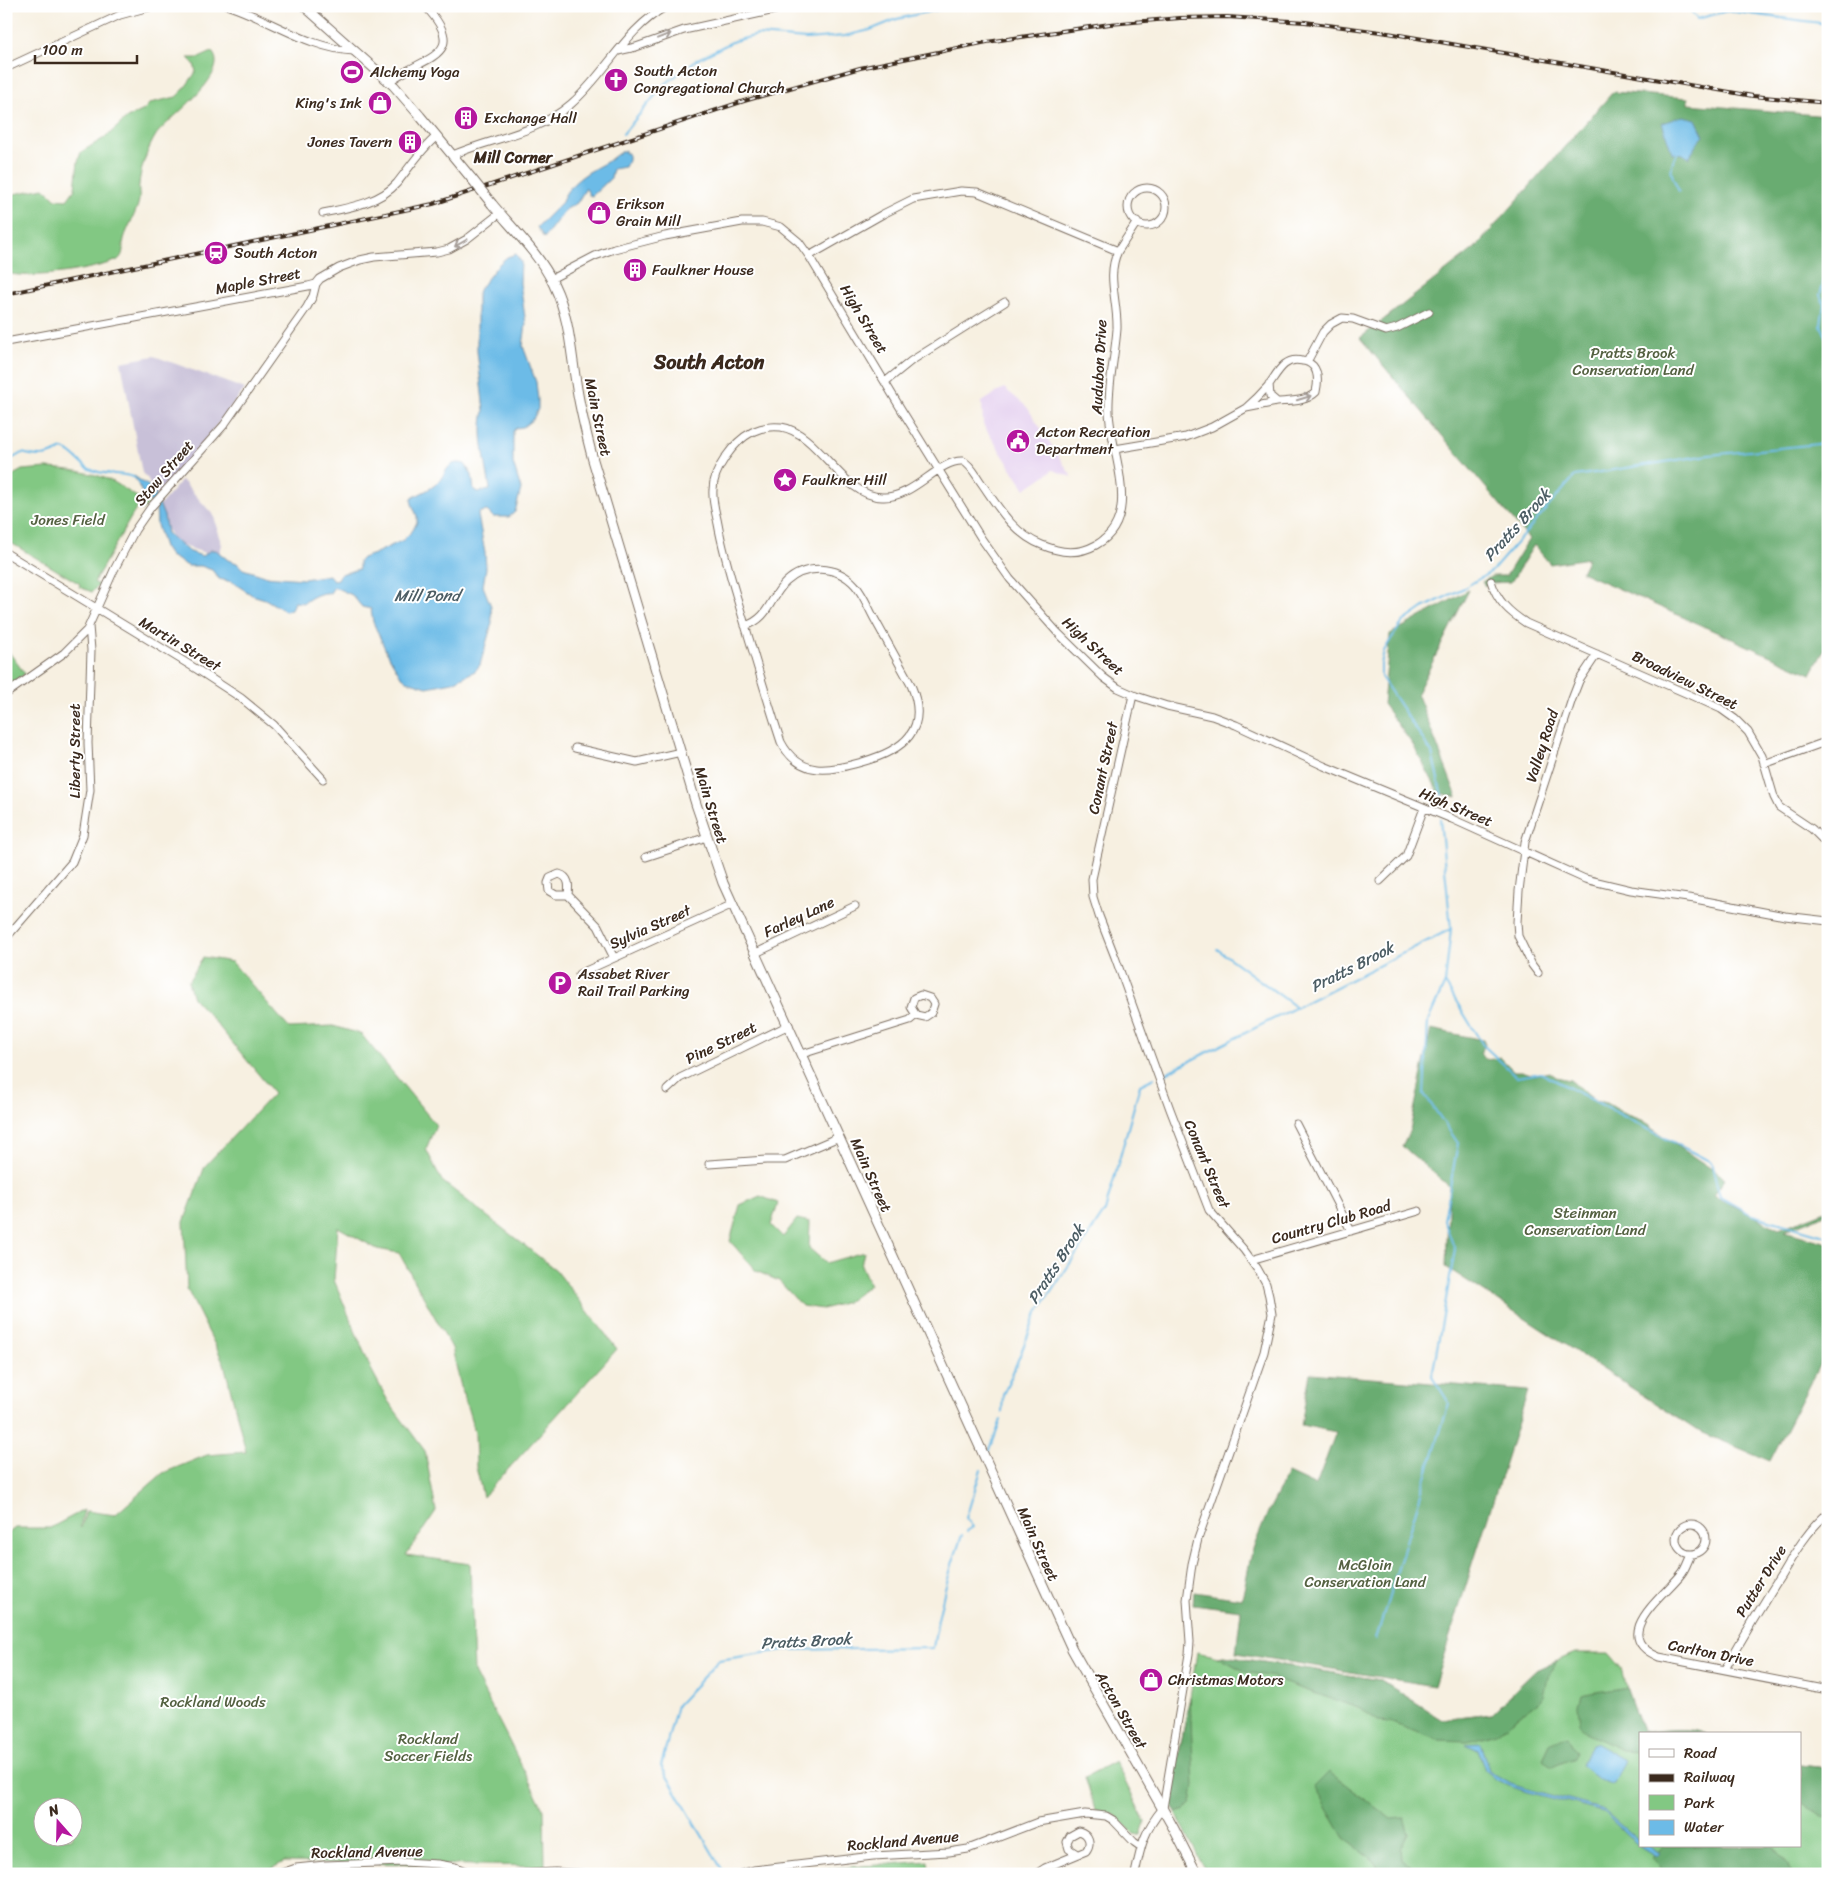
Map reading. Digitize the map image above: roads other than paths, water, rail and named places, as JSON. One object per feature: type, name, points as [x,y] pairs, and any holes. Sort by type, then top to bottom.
[{"type":"main road","name":"Main Street","points":[[304,6],[389,82],[437,136],[551,279],[560,297],[567,321],[578,395],[589,444],[706,837],[733,904],[1072,1649]]},
{"type":"main road","name":"Acton Street","points":[[1072,1649],[1197,1874]]},
{"type":"street","points":[[6,68],[120,15],[137,8],[153,6]]},
{"type":"street","points":[[229,6],[310,40],[334,48],[354,51]]},
{"type":"street","points":[[389,82],[430,60],[442,48],[444,36],[441,25],[425,6]]},
{"type":"street","points":[[453,155],[526,131],[551,119],[577,99],[643,22],[667,6]]},
{"type":"street","points":[[618,51],[636,47],[680,31],[792,6]]},
{"type":"street","points":[[323,212],[365,202],[383,193],[396,183],[412,162],[437,136]]},
{"type":"street","points":[[1142,188],[1158,191],[1166,203],[1163,218],[1149,226],[1136,222],[1128,206],[1131,198],[1142,188]]},
{"type":"street","points":[[809,256],[906,202],[929,195],[967,190],[977,192],[1118,250]]},
{"type":"street","name":"Maple Street","points":[[6,342],[316,284],[320,279],[338,268],[360,260],[374,257],[437,252],[449,249],[467,239],[500,213]]},
{"type":"street","name":"High Street","points":[[551,279],[595,256],[614,249],[672,235],[742,222],[762,222],[781,227],[799,242],[809,256],[939,471],[1010,579],[1057,632],[1103,677],[1118,688],[1134,695],[1236,725],[1318,763],[1452,819],[1585,879],[1605,885],[1785,916],[1828,921]]},
{"type":"street","name":"Audubon Drive","points":[[746,626],[764,616],[780,588],[795,576],[807,571],[820,569],[833,571],[844,577],[854,585],[862,596],[911,685],[918,714],[917,721],[910,735],[900,746],[888,753],[844,767],[820,770],[807,767],[795,760],[790,756],[782,742],[746,626],[724,553],[713,499],[714,480],[723,463],[751,432],[769,427],[789,429],[805,439],[850,482],[876,497],[902,494],[954,462],[967,463],[1008,520],[1021,533],[1040,545],[1069,553],[1094,546],[1102,541],[1113,529],[1122,507],[1122,493],[1109,413],[1117,327],[1112,269],[1118,250],[1136,222]]},
{"type":"street","name":"Stow Street","points":[[6,694],[68,649],[89,626],[96,607],[132,536],[151,507],[211,441],[236,409],[307,307],[313,296],[316,284]]},
{"type":"street","points":[[885,382],[911,361],[1005,302]]},
{"type":"street","points":[[1307,362],[1323,332],[1331,324],[1342,318],[1386,331],[1397,328],[1429,312]]},
{"type":"street","points":[[1115,449],[1186,437],[1212,427],[1246,408],[1269,384],[1285,363],[1292,360],[1307,362],[1314,367],[1317,376],[1316,392],[1308,398],[1246,408]]},
{"type":"street","points":[[1269,384],[1270,396],[1277,402]]},
{"type":"street","name":"Martin Street","points":[[6,553],[198,670],[252,706],[277,728],[323,779]]},
{"type":"street","name":"Broadview Street","points":[[1490,581],[1501,603],[1518,618],[1539,630],[1721,709],[1736,719],[1748,732],[1762,756],[1774,798],[1779,807],[1812,829],[1828,845]]},
{"type":"street","name":"Liberty Street","points":[[6,938],[72,862],[83,835],[90,790],[88,742],[91,644],[89,626]]},
{"type":"street","name":"Valley Road","points":[[1538,973],[1518,936],[1516,922],[1525,842],[1572,699],[1579,682],[1597,654]]},
{"type":"street","name":"Conant Street","points":[[1134,695],[1092,879],[1093,897],[1209,1210],[1251,1260],[1266,1284],[1272,1314],[1270,1330],[1255,1379],[1198,1539],[1192,1564],[1187,1600],[1189,1654],[1162,1808]]},
{"type":"street","points":[[1764,764],[1828,741]]},
{"type":"street","points":[[574,748],[637,762],[681,752]]},
{"type":"street","points":[[1380,881],[1406,856],[1424,808]]},
{"type":"street","points":[[646,857],[706,837]]},
{"type":"street","points":[[568,895],[598,926],[614,958]]},
{"type":"street","name":"Sylvia Street","points":[[579,974],[733,904]]},
{"type":"street","name":"Farley Lane","points":[[756,953],[854,906]]},
{"type":"street","points":[[802,1054],[908,1021],[916,1015]]},
{"type":"street","name":"Pine Street","points":[[667,1090],[680,1078],[789,1025]]},
{"type":"street","points":[[1296,1124],[1350,1231]]},
{"type":"street","points":[[709,1164],[785,1160],[840,1137]]},
{"type":"street","name":"Country Club Road","points":[[1251,1260],[1419,1212]]},
{"type":"street","name":"Putter Drive","points":[[1725,1669],[1755,1615],[1801,1544],[1828,1513]]},
{"type":"street","name":"Carlton Drive","points":[[1690,1524],[1700,1526],[1704,1530],[1706,1539],[1703,1548],[1696,1554],[1691,1555],[1681,1551],[1675,1542],[1680,1528],[1690,1524]]},
{"type":"street","name":"Carlton Drive","points":[[1691,1555],[1684,1571],[1644,1615],[1639,1624],[1638,1638],[1647,1652],[1659,1657],[1828,1690]]},
{"type":"street","points":[[1135,1874],[1146,1830],[1162,1808]]},
{"type":"street","name":"Rockland Avenue","points":[[740,1874],[754,1870],[873,1856],[949,1852],[968,1849],[1038,1822],[1085,1814],[1106,1816],[1113,1820],[1141,1847]]},
{"type":"street","points":[[1036,1874],[1078,1854]]},
{"type":"street","name":"Rockland Avenue","points":[[279,1874],[296,1868],[325,1865],[403,1862],[438,1864],[455,1867],[470,1873],[485,1874]]},
{"type":"street","points":[[516,1874],[555,1872],[593,1874]]},
{"type":"water","points":[[1683,116],[1696,119],[1704,136],[1696,145],[1689,158],[1683,154],[1672,153],[1662,123]]},
{"type":"water","points":[[625,150],[625,153],[628,153],[628,161],[625,167],[613,169],[611,178],[592,196],[589,195],[586,188],[577,203],[565,210],[544,238],[537,227],[562,202],[569,189],[586,174]]},
{"type":"water","name":"Mill Pond","points":[[516,254],[521,262],[520,283],[526,324],[523,346],[536,382],[538,409],[533,419],[523,427],[516,428],[513,431],[513,463],[521,489],[515,512],[509,517],[493,517],[487,511],[480,512],[478,515],[485,553],[486,568],[483,586],[491,606],[492,623],[480,665],[475,671],[453,682],[427,687],[407,681],[400,675],[386,651],[373,622],[371,609],[362,607],[352,595],[334,587],[330,593],[316,595],[304,603],[294,602],[291,610],[285,611],[265,599],[252,595],[232,582],[219,579],[212,570],[201,566],[188,566],[170,556],[164,547],[157,525],[156,507],[143,495],[134,476],[153,489],[164,516],[167,533],[188,551],[202,556],[211,550],[216,550],[243,569],[265,576],[304,579],[329,575],[333,580],[338,579],[341,574],[359,569],[359,561],[362,558],[403,540],[413,530],[417,522],[417,516],[411,499],[435,485],[454,463],[465,464],[472,475],[474,490],[478,492],[490,490],[482,441],[484,411],[477,351],[477,295],[480,288],[498,265],[507,257]]},
{"type":"water","points":[[1480,1743],[1489,1770],[1517,1786],[1602,1809],[1639,1841],[1639,1846],[1603,1812],[1527,1792],[1497,1780],[1485,1770],[1478,1750],[1466,1744]]},
{"type":"water","points":[[1595,1743],[1625,1760],[1614,1784],[1610,1785],[1602,1781],[1582,1765],[1591,1744]]},
{"type":"water","points":[[1641,1848],[1649,1848],[1659,1854],[1656,1857]]},
{"type":"waterway","points":[[623,134],[664,85],[696,60],[734,41],[758,35],[806,39],[845,36],[870,30],[897,19],[954,6]]},
{"type":"waterway","points":[[1030,6],[1036,6]]},
{"type":"waterway","points":[[1687,6],[1697,19],[1727,11],[1828,24]]},
{"type":"waterway","points":[[1677,153],[1672,164],[1672,172],[1679,191]]},
{"type":"waterway","name":"Pratts Brook","points":[[1828,278],[1824,281],[1820,295],[1824,304],[1821,325],[1828,340]]},
{"type":"waterway","name":"Pratts Brook","points":[[1828,375],[1821,392],[1828,398]]},
{"type":"waterway","name":"Pratts Brook","points":[[1444,805],[1432,753],[1381,677],[1384,651],[1403,622],[1423,608],[1464,588],[1492,571],[1575,476],[1709,455],[1828,443]]},
{"type":"waterway","points":[[6,462],[22,453],[43,456],[63,449],[92,470],[135,478]]},
{"type":"waterway","name":"Pratts Brook","points":[[1164,1074],[1451,929],[1440,819]]},
{"type":"waterway","points":[[1451,929],[1445,983],[1483,1045],[1517,1077],[1541,1073],[1711,1162],[1720,1197],[1752,1215],[1828,1237]]},
{"type":"waterway","points":[[1217,949],[1296,1007]]},
{"type":"waterway","points":[[1376,1639],[1449,1403],[1432,1376],[1455,1250],[1444,1220],[1458,1143],[1424,1094],[1428,1021],[1445,983]]},
{"type":"waterway","name":"Pratts Brook","points":[[1002,1413],[1003,1394],[1037,1313],[1105,1211],[1140,1085],[1154,1078]]},
{"type":"waterway","name":"Pratts Brook","points":[[988,1455],[1001,1420]]},
{"type":"waterway","name":"Pratts Brook","points":[[967,1531],[973,1527],[966,1518],[981,1470]]},
{"type":"waterway","name":"Pratts Brook","points":[[723,1871],[661,1766],[677,1705],[719,1660],[783,1650],[933,1648],[945,1590],[962,1535]]},
{"type":"railway","points":[[6,294],[433,204],[744,101],[860,68],[987,42],[1110,24],[1180,18],[1227,17],[1305,22],[1388,33],[1753,96],[1828,103]]},
{"type":"place","name":"Alchemy Yoga","points":[[352,72]]},
{"type":"place","name":"South Acton Congregational Church","points":[[616,80]]},
{"type":"place","name":"King's Ink","points":[[380,103]]},
{"type":"place","name":"Exchange Hall","points":[[466,118]]},
{"type":"place","name":"Jones Tavern","points":[[410,142]]},
{"type":"place","name":"Erikson Grain Mill","points":[[599,213]]},
{"type":"place","name":"South Acton","points":[[216,253]]},
{"type":"place","name":"Faulkner House","points":[[635,270]]},
{"type":"place","name":"Acton Recreation Department","points":[[1018,441]]},
{"type":"place","name":"Faulkner Hill","points":[[785,480]]},
{"type":"place","name":"Assabet River Rail Trail Parking","points":[[560,983]]},
{"type":"place","name":"Christmas Motors","points":[[1151,1680]]},
{"type":"district","name":"Mill Corner","points":[[513,157]]},
{"type":"district","name":"South Acton","points":[[709,362]]},
{"type":"park label","name":"Pratts Brook Conservation Land","points":[[1633,362]]},
{"type":"park label","name":"Jones Field","points":[[68,520]]},
{"type":"park label","name":"Steinman Conservation Land","points":[[1585,1222]]},
{"type":"park label","name":"McGloin Conservation Land","points":[[1365,1574]]},
{"type":"park label","name":"Rockland Woods","points":[[213,1702]]},
{"type":"park label","name":"Rockland Soccer Fields","points":[[428,1748]]}]
